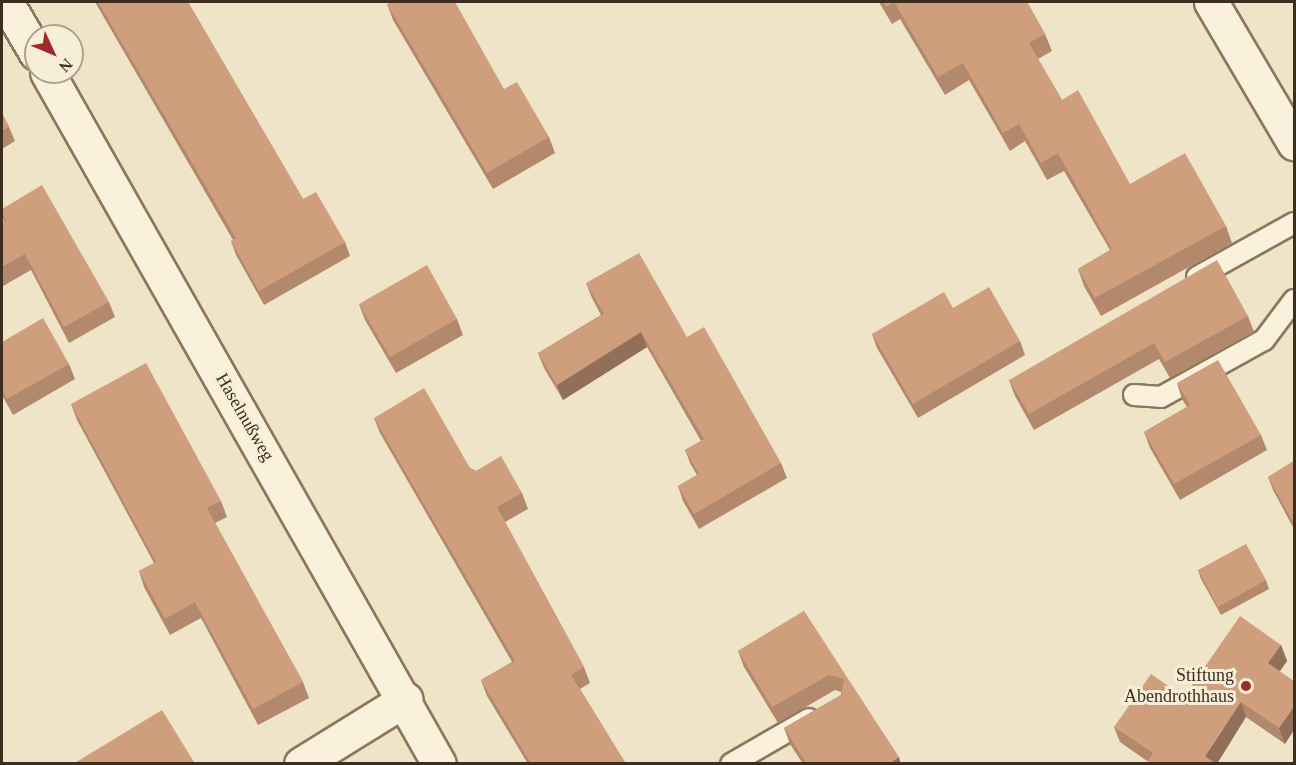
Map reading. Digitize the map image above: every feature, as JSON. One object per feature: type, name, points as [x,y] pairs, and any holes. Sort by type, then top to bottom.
[{"type":"street","points":[[6,2],[24,33]]},
{"type":"street","points":[[1211,2],[1294,143]]},
{"type":"street","name":"Haselnußweg","points":[[54,84],[406,699],[439,764]]},
{"type":"street","points":[[301,764],[406,699]]},
{"type":"lane","points":[[1180,286],[1294,223]]},
{"type":"lane","points":[[1134,395],[1161,397],[1264,340],[1294,300]]},
{"type":"lane","points":[[730,764],[830,706]]},
{"type":"building","points":[[98,2],[188,2],[303,199],[316,192],[345,242],[259,291],[231,241],[236,238]]},
{"type":"building","points":[[391,2],[455,2],[504,89],[517,82],[549,137],[487,173],[387,4]]},
{"type":"building","points":[[883,2],[894,2],[886,7]]},
{"type":"building","points":[[894,2],[1027,2],[1045,34],[1029,43],[1062,100],[1078,90],[1130,184],[1185,153],[1226,226],[1095,298],[1078,269],[1112,249],[1058,153],[1041,163],[1019,124],[1003,133],[963,63],[938,77]]},
{"type":"building","points":[[2,113],[9,127],[2,131]]},
{"type":"building","points":[[42,185],[109,302],[64,327],[25,254],[2,267],[2,224],[6,221],[2,209]]},
{"type":"building","points":[[639,253],[687,337],[704,327],[781,463],[694,514],[678,486],[699,474],[685,450],[704,439],[641,332],[557,385],[538,353],[604,314],[586,283]]},
{"type":"building","points":[[1217,260],[1248,316],[1165,362],[1154,343],[1029,414],[1009,380]]},
{"type":"building","points":[[427,265],[457,319],[390,357],[359,304]]},
{"type":"building","points":[[989,287],[1020,341],[913,404],[872,334],[944,292],[953,308]]},
{"type":"building","points":[[43,318],[69,364],[7,399],[2,390],[2,342]]},
{"type":"building","points":[[1218,360],[1261,435],[1174,484],[1144,432],[1190,405],[1177,383]]},
{"type":"building","points":[[146,363],[221,501],[207,508],[303,682],[253,709],[195,602],[165,619],[139,571],[156,562],[71,404]]},
{"type":"building","points":[[424,388],[470,468],[476,471],[501,456],[522,493],[497,507],[584,667],[571,675],[626,764],[531,764],[481,680],[515,661],[374,418]]},
{"type":"building","points":[[1294,461],[1294,524],[1268,477]]},
{"type":"building","points":[[1246,544],[1266,580],[1218,607],[1198,570]]},
{"type":"building","points":[[804,611],[899,757],[889,764],[807,764],[784,728],[841,695],[844,679],[829,675],[772,707],[738,651]]},
{"type":"building","points":[[1240,616],[1281,645],[1268,663],[1294,681],[1294,706],[1279,728],[1241,702],[1205,756],[1214,764],[1146,764],[1153,753],[1114,727],[1151,674],[1184,697]]},
{"type":"building","points":[[162,710],[194,762],[192,764],[73,764]]},
{"type":"place","name":"Stiftung Abendrothhaus","points":[[1246,686]]}]
